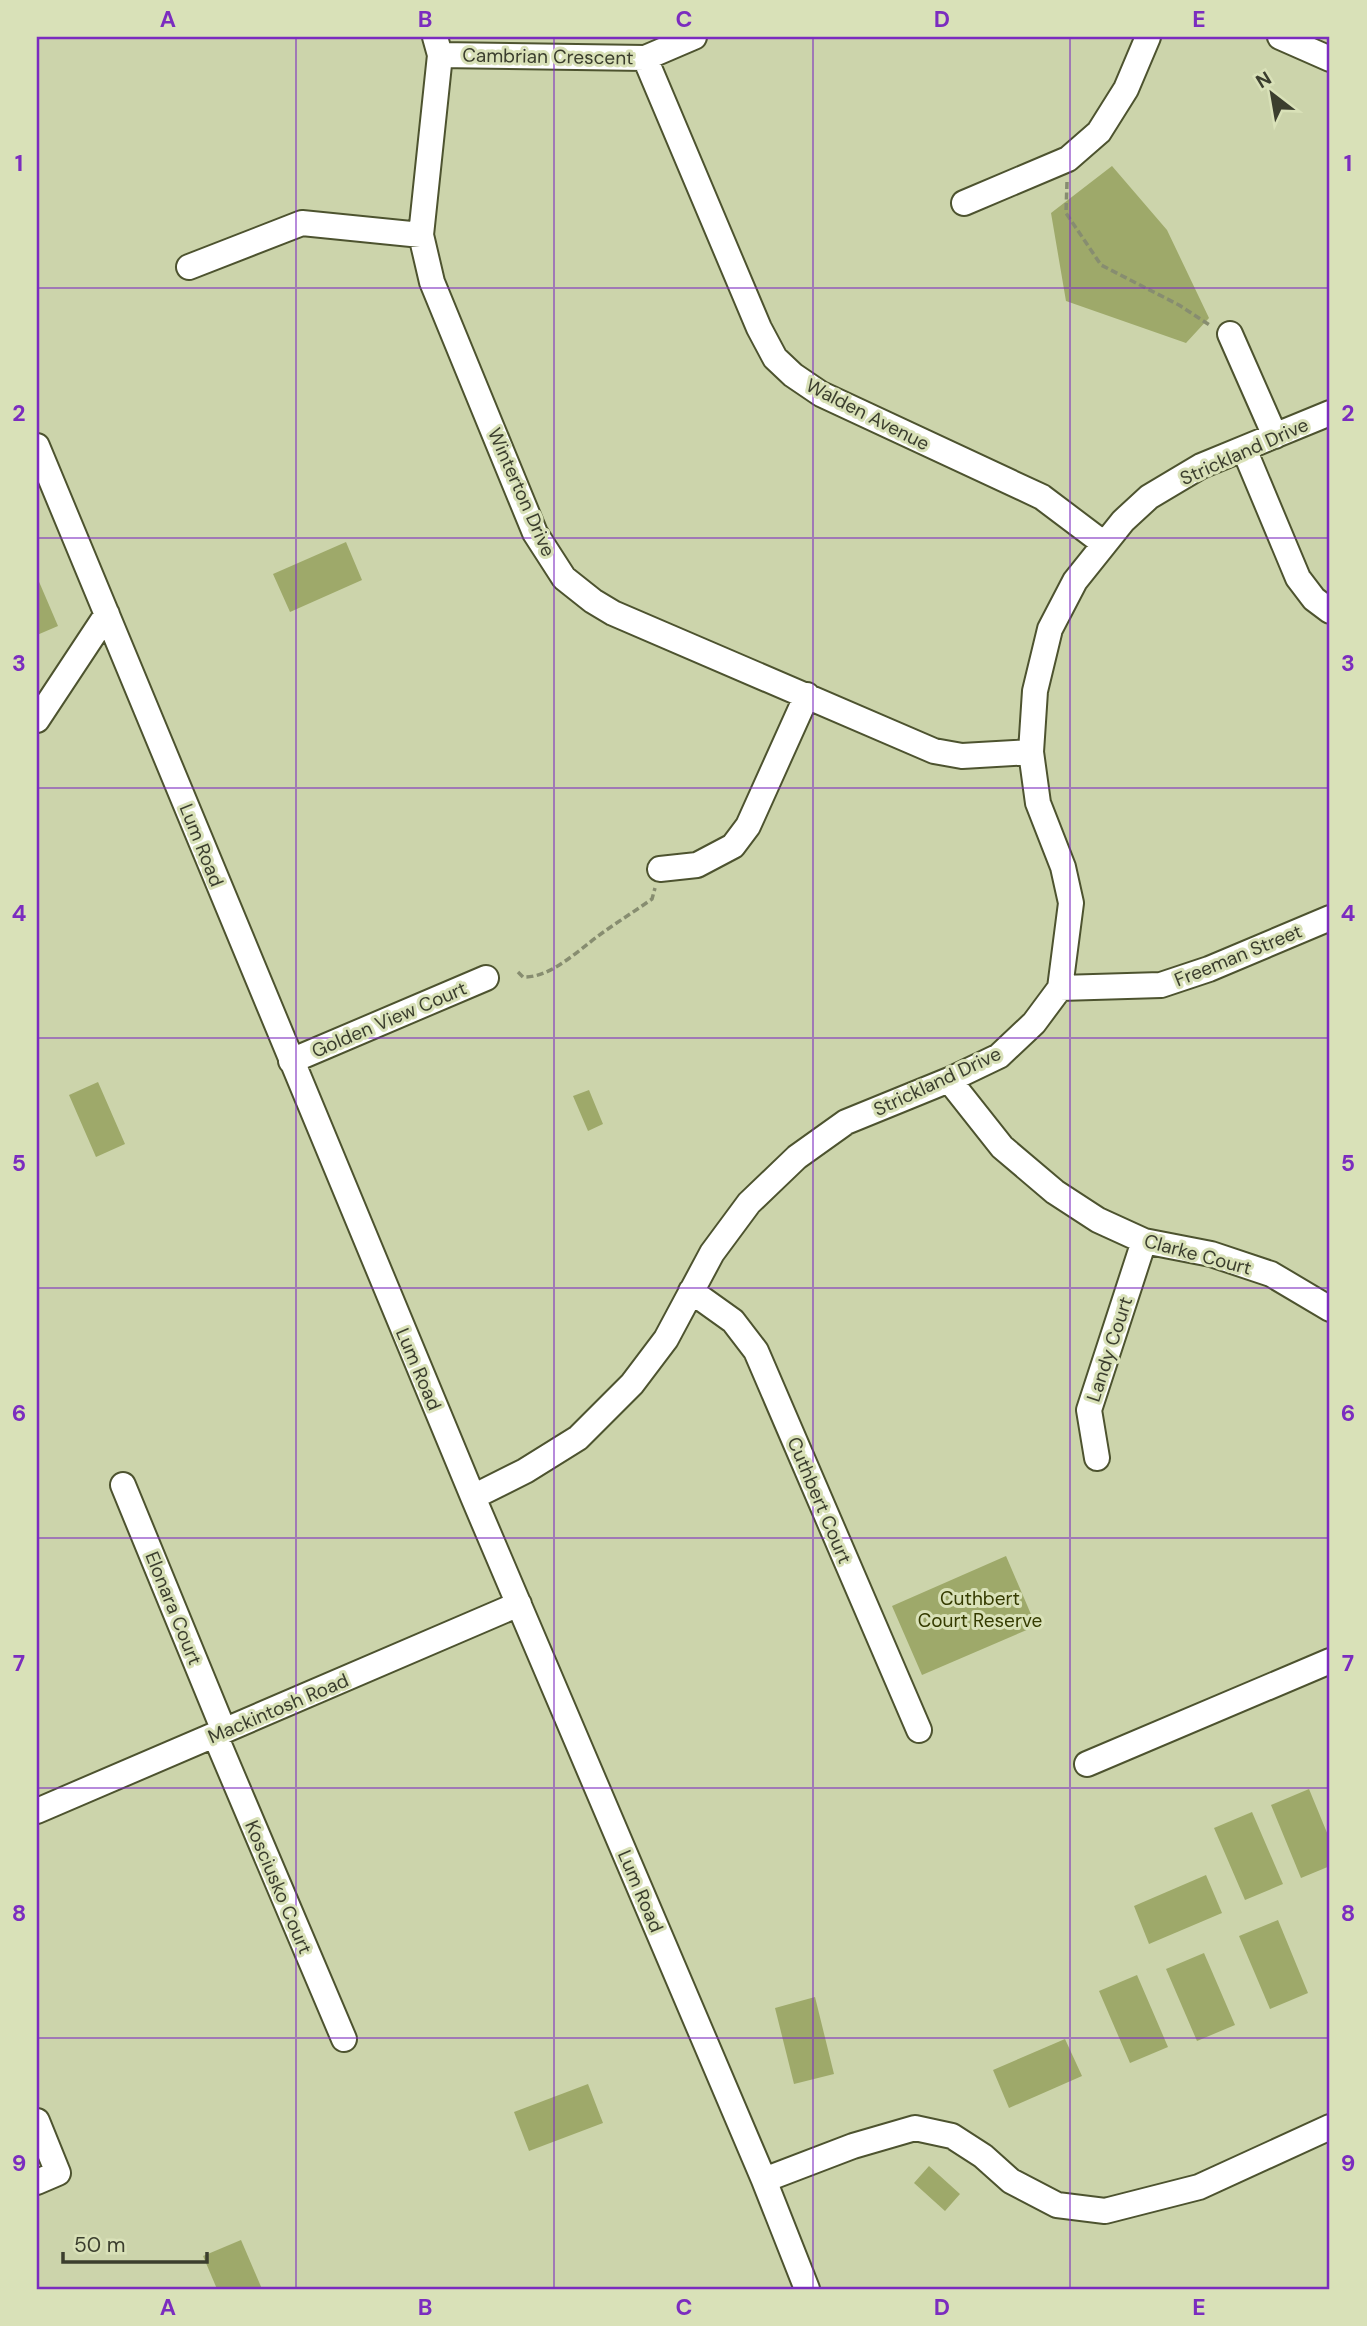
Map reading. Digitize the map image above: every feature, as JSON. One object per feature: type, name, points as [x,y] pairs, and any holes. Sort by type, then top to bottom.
[{"type":"street","name":"Cambrian Crescent","points":[[438,46],[645,58],[694,37]]},
{"type":"street","points":[[964,203],[1068,159],[1098,132],[1126,89],[1148,37]]},
{"type":"street","points":[[1280,37],[1330,59]]},
{"type":"street","name":"Winterton Drive","points":[[438,46],[421,235],[432,282],[530,520],[548,556],[564,578],[613,613],[934,751],[962,756],[1031,752]]},
{"type":"street","name":"Walden Avenue","points":[[645,58],[759,328],[775,358],[793,375],[821,394],[1042,498],[1103,544]]},
{"type":"street","points":[[189,267],[302,223],[421,235]]},
{"type":"street","points":[[1230,334],[1275,436]]},
{"type":"street","name":"Strickland Drive","points":[[473,1497],[524,1471],[578,1438],[632,1384],[666,1339],[712,1253],[748,1203],[797,1157],[846,1122],[949,1080],[999,1056],[1034,1023],[1060,988],[1071,903],[1063,867],[1038,803],[1031,752],[1035,691],[1050,629],[1075,581],[1123,521],[1149,497],[1200,466],[1330,413]]},
{"type":"street","name":"Lum Road","points":[[37,446],[473,1497],[764,2180],[807,2289]]},
{"type":"street","points":[[1244,449],[1298,578],[1314,599],[1330,611]]},
{"type":"street","points":[[37,720],[107,614]]},
{"type":"street","points":[[660,869],[697,865],[733,846],[748,826],[807,695]]},
{"type":"street","name":"Freeman Street","points":[[1060,988],[1161,985],[1209,969],[1330,918]]},
{"type":"street","name":"Golden View Court","points":[[291,1061],[486,978]]},
{"type":"street","name":"Clarke Court","points":[[949,1080],[1002,1147],[1055,1192],[1098,1220],[1144,1241],[1211,1254],[1271,1274],[1330,1310]]},
{"type":"street","name":"Landy Court","points":[[1097,1458],[1089,1410],[1144,1241]]},
{"type":"street","name":"Cuthbert Court","points":[[691,1292],[733,1321],[756,1351],[919,1730]]},
{"type":"street","name":"Elonara Court","points":[[124,1485],[219,1733]]},
{"type":"street","name":"Mackintosh Road","points":[[37,1811],[519,1604]]},
{"type":"street","points":[[1087,1764],[1330,1661]]},
{"type":"street","name":"Kosciusko Court","points":[[219,1733],[344,2039]]},
{"type":"street","points":[[37,2121],[58,2173],[37,2182]]},
{"type":"street","points":[[764,2180],[853,2146],[915,2128],[952,2136],[983,2156],[1011,2181],[1056,2205],[1105,2211],[1199,2187],[1330,2127]]},
{"type":"path","points":[[1068,159],[1066,213],[1101,265],[1230,334]]},
{"type":"path","points":[[519,972],[523,977],[532,977],[574,956],[588,943],[652,900],[660,869]]},
{"type":"green space","points":[[1112,166],[1167,230],[1209,318],[1186,343],[1066,301],[1051,213]]},
{"type":"green space","points":[[346,542],[362,580],[290,612],[273,574]]},
{"type":"green space","points":[[37,577],[58,626],[37,635]]},
{"type":"green space","points":[[98,1082],[125,1144],[96,1157],[69,1095]]},
{"type":"green space","points":[[589,1090],[603,1124],[588,1131],[573,1096]]},
{"type":"green space","name":"Cuthbert Court Reserve","points":[[1006,1556],[1036,1626],[922,1675],[892,1606]]},
{"type":"green space","points":[[1309,1789],[1330,1840],[1330,1866],[1301,1878],[1271,1805]]},
{"type":"green space","points":[[1252,1812],[1283,1884],[1245,1900],[1214,1828]]},
{"type":"green space","points":[[1206,1875],[1222,1913],[1149,1944],[1134,1906]]},
{"type":"green space","points":[[1278,1920],[1308,1993],[1270,2009],[1239,1936]]},
{"type":"green space","points":[[1204,1953],[1235,2025],[1197,2041],[1166,1969]]},
{"type":"green space","points":[[1137,1975],[1168,2047],[1130,2063],[1099,1991]]},
{"type":"green space","points":[[815,1997],[834,2074],[794,2084],[775,2008]]},
{"type":"green space","points":[[1065,2039],[1082,2076],[1009,2108],[993,2070]]},
{"type":"green space","points":[[588,2084],[603,2123],[529,2151],[514,2112]]},
{"type":"green space","points":[[929,2166],[960,2194],[945,2211],[914,2183]]},
{"type":"green space","points":[[241,2240],[262,2289],[217,2289],[203,2256]]}]
